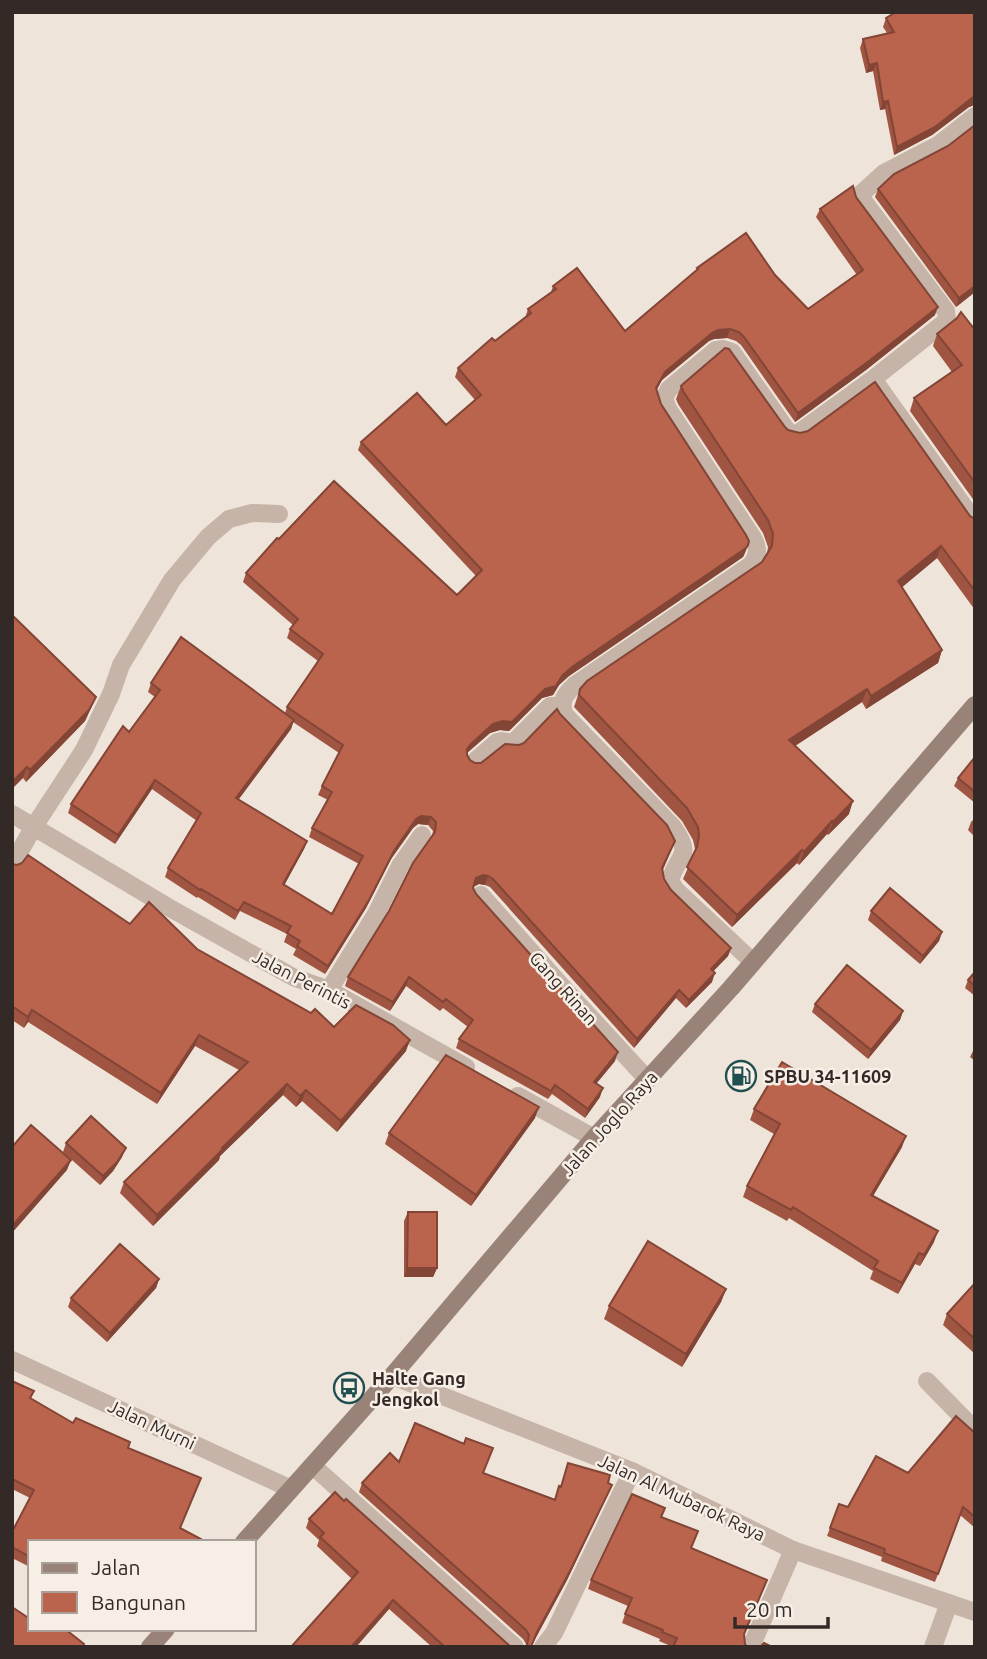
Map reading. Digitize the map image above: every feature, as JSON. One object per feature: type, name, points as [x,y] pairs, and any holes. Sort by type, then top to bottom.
[{"type":"main road","name":"Jalan Joglo Raya","points":[[246,1540],[392,1376],[594,1138],[753,962],[975,705]]},
{"type":"main road","points":[[150,1647],[164,1631]]},
{"type":"street","points":[[753,962],[676,890],[670,881],[684,853],[683,841],[673,827],[565,715],[562,709],[564,698],[575,685],[751,565],[757,556],[757,546],[753,538],[668,409],[664,398],[669,389],[716,350],[732,352],[786,429],[793,434],[803,431],[946,322],[947,314],[861,194],[884,173],[939,145],[975,116]]},
{"type":"street","points":[[873,379],[975,522]]},
{"type":"street","points":[[12,865],[83,750],[111,694],[121,665],[172,580],[208,537],[229,519],[252,513],[279,514]]},
{"type":"street","points":[[475,761],[497,742],[513,743],[550,706],[562,709]]},
{"type":"street","name":"Jalan Perintis","points":[[12,814],[168,907],[293,977],[329,990],[594,1138]]},
{"type":"street","points":[[329,990],[376,914],[400,866],[422,835]]},
{"type":"street","name":"Gang Rinan","points":[[481,895],[648,1080]]},
{"type":"street","name":"Jalan Murni","points":[[12,1360],[291,1489]]},
{"type":"street","name":"Jalan Al Mubarok Raya","points":[[392,1376],[632,1471],[793,1550],[949,1603],[973,1608]]},
{"type":"street","points":[[927,1381],[975,1430]]},
{"type":"street","points":[[313,1466],[515,1647]]},
{"type":"street","points":[[543,1647],[554,1633],[632,1471]]},
{"type":"street","points":[[751,1647],[793,1550]]},
{"type":"street","points":[[933,1647],[949,1603]]},
{"type":"building","points":[[896,12],[975,12],[975,97],[935,127],[897,147],[888,101],[883,102],[877,63],[869,65],[863,39],[894,32],[886,18]]},
{"type":"building","points":[[975,125],[975,286],[959,298],[878,189],[894,174],[948,146]]},
{"type":"building","points":[[853,186],[856,197],[938,307],[798,413],[744,337],[730,329],[712,333],[665,372],[656,388],[661,404],[746,535],[748,545],[572,667],[556,686],[545,689],[512,722],[493,724],[467,749],[470,760],[481,763],[505,744],[524,743],[557,709],[667,825],[675,841],[662,868],[664,879],[671,890],[731,948],[711,969],[715,973],[689,1000],[679,990],[637,1039],[493,879],[483,875],[476,878],[473,888],[476,894],[618,1052],[594,1082],[603,1088],[588,1109],[555,1085],[551,1091],[459,1039],[473,1020],[446,999],[443,1002],[409,977],[393,1002],[348,977],[389,911],[413,863],[435,832],[436,822],[431,817],[421,816],[416,819],[394,851],[369,900],[328,966],[297,946],[300,941],[287,933],[291,926],[244,902],[238,911],[168,868],[201,813],[155,780],[118,835],[71,804],[123,726],[129,732],[160,690],[151,683],[181,637],[294,720],[236,798],[307,841],[283,884],[332,914],[363,856],[312,828],[332,792],[322,786],[343,745],[287,707],[323,654],[290,629],[298,619],[246,573],[334,481],[457,595],[482,570],[361,442],[417,393],[446,425],[481,395],[458,368],[492,338],[495,341],[531,313],[528,309],[556,289],[553,286],[577,268],[625,331],[697,268],[746,233],[775,275],[808,309],[863,270],[820,209]]},
{"type":"building","points":[[961,312],[975,330],[975,483],[914,398],[962,365],[937,334]]},
{"type":"building","points":[[725,348],[729,349],[785,427],[800,433],[808,431],[875,382],[970,516],[975,519],[975,591],[941,546],[898,581],[942,650],[871,696],[867,689],[789,740],[853,801],[737,915],[687,867],[697,847],[699,836],[698,827],[687,808],[579,695],[580,689],[587,681],[762,562],[772,546],[773,534],[768,520],[681,386]]},
{"type":"building","points":[[12,615],[96,697],[89,710],[30,770],[27,767],[12,782]]},
{"type":"building","points":[[975,757],[975,792],[958,778]]},
{"type":"building","points":[[28,855],[130,924],[149,902],[197,949],[311,1013],[315,1009],[334,1027],[356,1005],[393,1025],[410,1040],[341,1121],[306,1090],[300,1096],[287,1084],[157,1215],[124,1182],[248,1062],[199,1035],[161,1093],[32,1010],[28,1017],[12,1006],[12,864],[22,863]]},
{"type":"building","points":[[890,888],[942,932],[923,956],[871,911]]},
{"type":"building","points":[[847,965],[903,1011],[871,1050],[815,1004]]},
{"type":"building","points":[[975,972],[975,986],[968,980]]},
{"type":"building","points":[[446,1055],[539,1107],[476,1195],[389,1133]]},
{"type":"building","points":[[782,1062],[906,1136],[871,1195],[938,1231],[924,1255],[919,1253],[902,1283],[874,1268],[878,1261],[793,1207],[791,1210],[747,1186],[780,1124],[754,1109]]},
{"type":"building","points":[[91,1116],[126,1148],[103,1176],[66,1143]]},
{"type":"building","points":[[31,1125],[71,1160],[12,1226],[12,1147]]},
{"type":"building","points":[[408,1212],[437,1212],[437,1268],[407,1268]]},
{"type":"building","points":[[648,1241],[726,1289],[686,1354],[609,1306]]},
{"type":"building","points":[[120,1244],[159,1279],[110,1333],[71,1298]]},
{"type":"building","points":[[975,1283],[975,1339],[947,1314]]},
{"type":"building","points":[[12,1381],[34,1391],[30,1398],[73,1423],[76,1418],[130,1442],[128,1448],[201,1478],[180,1528],[201,1539],[28,1540],[28,1556],[12,1547],[12,1532],[34,1490],[12,1479]]},
{"type":"building","points":[[956,1416],[975,1433],[975,1517],[963,1507],[938,1574],[884,1553],[885,1549],[830,1528],[839,1504],[848,1507],[876,1456],[908,1473]]},
{"type":"building","points":[[415,1423],[464,1444],[466,1438],[493,1448],[483,1473],[555,1500],[568,1463],[610,1475],[608,1483],[612,1485],[531,1647],[524,1647],[529,1635],[526,1630],[362,1483],[390,1453],[399,1462]]},
{"type":"building","points":[[335,1492],[511,1647],[445,1647],[393,1600],[351,1647],[291,1647],[358,1572],[320,1537],[324,1533],[309,1519]]},
{"type":"building","points":[[632,1494],[665,1508],[661,1517],[698,1531],[691,1548],[767,1580],[744,1634],[747,1647],[673,1647],[677,1638],[625,1614],[632,1598],[591,1580]]},
{"type":"building","points":[[12,1607],[28,1618],[28,1631],[68,1631],[84,1644],[82,1647],[12,1647]]},
{"type":"place","name":"SPBU 34-11609","points":[[741,1076]]},
{"type":"place","name":"Halte Gang Jengkol","points":[[349,1388]]}]
